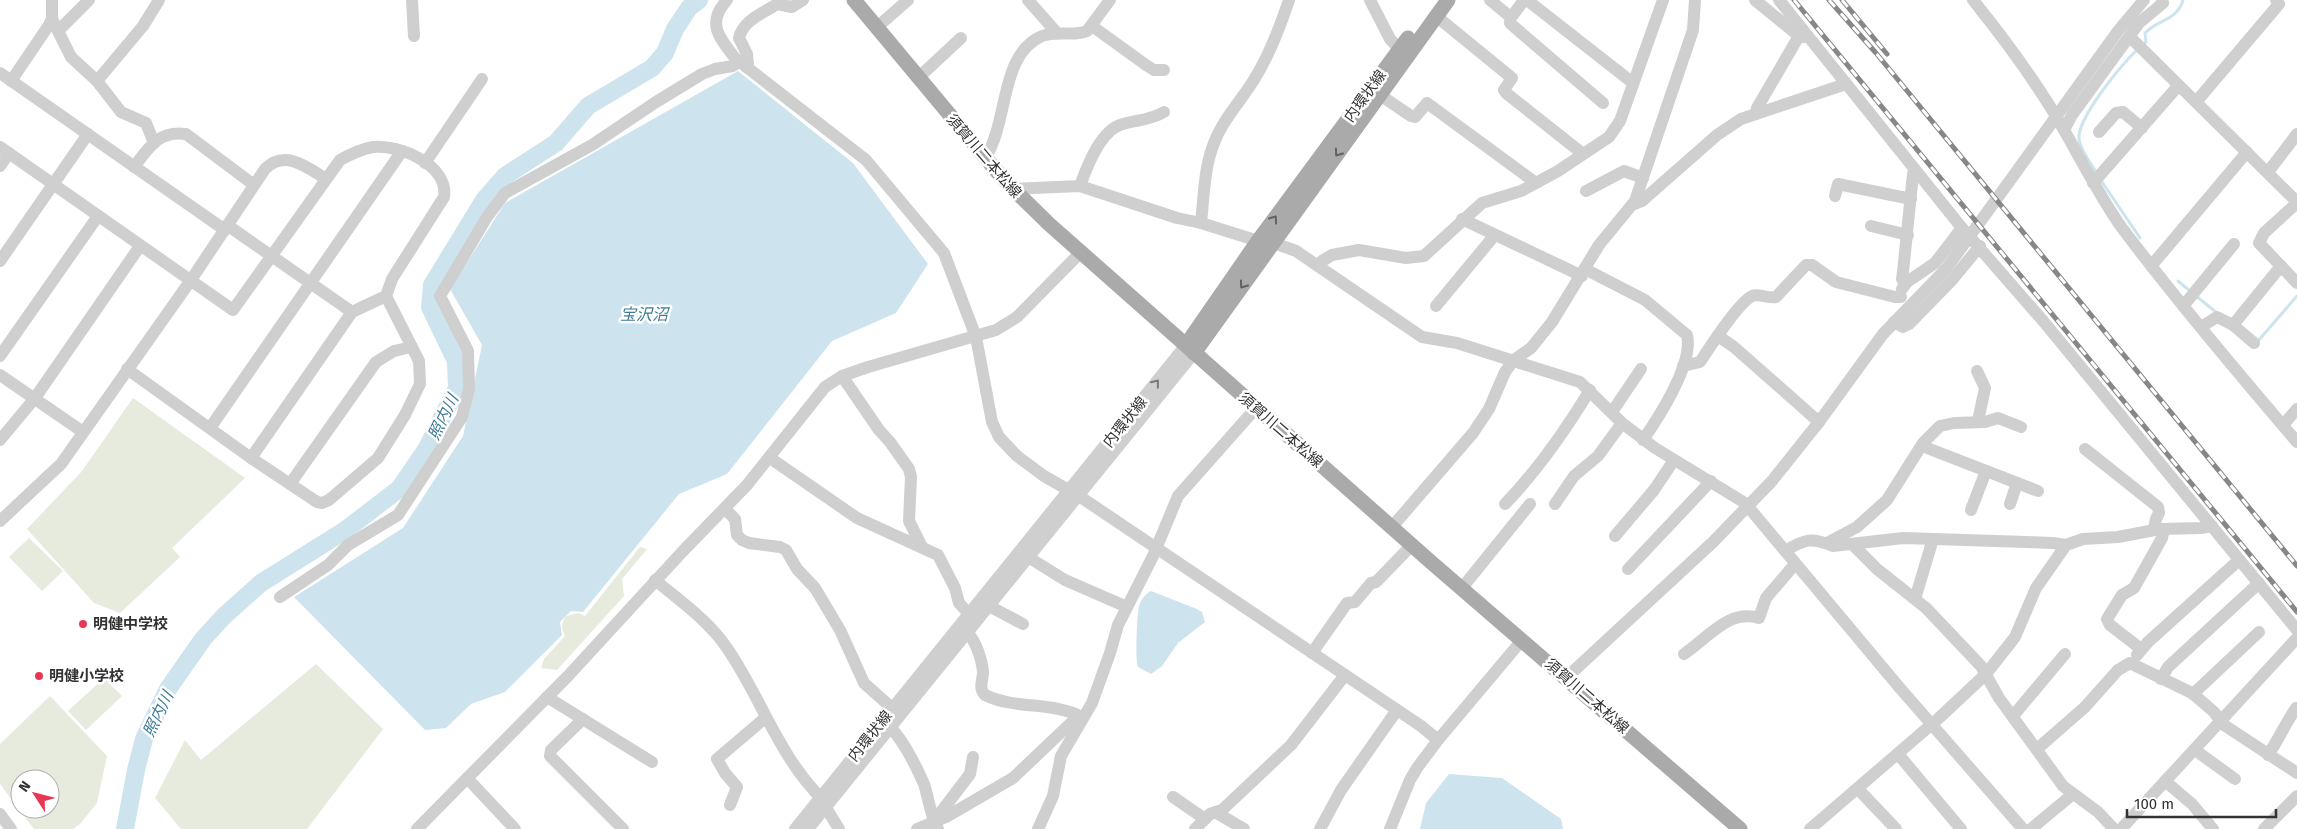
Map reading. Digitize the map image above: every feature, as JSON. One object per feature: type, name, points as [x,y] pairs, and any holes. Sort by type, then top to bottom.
[{"type":"main road","name":"須賀川二本松線","points":[[854,0],[1011,189],[1392,528],[1740,829]]},
{"type":"main road","name":"内環状線","points":[[1190,349],[1258,240],[1436,0]]},
{"type":"main road","name":"内環状線","points":[[1190,349],[1274,243],[1448,0]]},
{"type":"street","points":[[52,0],[55,25],[71,57],[97,81],[121,112],[146,123],[154,143]]},
{"type":"street","points":[[11,81],[55,25],[88,0]]},
{"type":"street","points":[[97,81],[138,33],[159,0]]},
{"type":"street","points":[[412,0],[414,36]]},
{"type":"street","points":[[727,0],[717,13],[717,30],[723,41],[743,64],[866,160],[944,253],[976,337],[992,422],[999,437],[1017,456],[1398,710],[1438,740]]},
{"type":"street","points":[[280,597],[321,570],[348,545],[398,515],[462,417],[469,389],[468,351],[440,296],[487,217],[505,194],[592,145],[702,74],[715,69],[748,64],[747,54],[739,38],[743,28],[749,21],[777,4],[792,8],[803,0]]},
{"type":"street","points":[[876,28],[908,0]]},
{"type":"street","points":[[1028,0],[1056,32]]},
{"type":"street","points":[[985,158],[999,130],[1007,90],[1020,53],[1035,40],[1056,32],[1084,32],[1092,26],[1110,0]]},
{"type":"street","points":[[1201,223],[1207,165],[1214,142],[1264,63],[1289,0]]},
{"type":"street","points":[[1370,0],[1390,40],[1400,50]]},
{"type":"street","points":[[1490,0],[1508,15],[1511,15]]},
{"type":"street","points":[[1603,103],[1512,25],[1509,19],[1511,15],[1525,0],[1633,83]]},
{"type":"street","points":[[1318,266],[1322,260],[1332,255],[1359,250],[1406,258],[1424,256],[1434,249],[1462,219],[1482,203],[1536,183],[1609,137],[1615,130],[1663,0]]},
{"type":"street","points":[[1392,528],[1474,433],[1488,409],[1505,372],[1514,360],[1531,348],[1540,337],[1603,240],[1632,205],[1643,178],[1693,30],[1694,0]]},
{"type":"street","points":[[1755,0],[1803,36]]},
{"type":"street","points":[[1779,0],[1803,36],[1846,84],[1962,228],[1980,246],[2297,630]]},
{"type":"street","points":[[1973,0],[2027,73],[2064,130],[2093,183],[2122,227],[2201,327],[2297,442]]},
{"type":"street","points":[[1566,678],[1748,508],[1819,422],[1894,322],[1946,269],[2118,31],[2144,0]]},
{"type":"street","points":[[2064,130],[2072,115],[2139,24],[2159,8],[2163,3],[2162,0]]},
{"type":"street","points":[[2196,102],[2279,4],[2276,0]]},
{"type":"street","points":[[1436,16],[1512,78],[1504,90],[1506,93],[1583,154]]},
{"type":"street","points":[[1092,26],[1154,70],[1164,70]]},
{"type":"street","points":[[1756,114],[1757,108],[1803,36]]},
{"type":"street","points":[[2130,37],[2297,202],[2259,240],[2259,243],[2297,283]]},
{"type":"street","points":[[918,78],[961,38]]},
{"type":"street","points":[[0,73],[134,167],[271,256],[352,312]]},
{"type":"street","points":[[425,163],[482,79]]},
{"type":"street","points":[[1632,205],[1642,201],[1726,129],[1741,119],[1846,84]]},
{"type":"street","points":[[2093,183],[2178,86]]},
{"type":"street","points":[[1380,95],[1410,116],[1415,117],[1427,103],[1536,183]]},
{"type":"street","points":[[1080,186],[1094,151],[1115,127],[1151,118],[1164,112]]},
{"type":"street","points":[[2099,132],[2116,113],[2123,112],[2142,128]]},
{"type":"street","points":[[134,167],[154,143],[165,135],[174,133],[186,134],[254,185]]},
{"type":"street","points":[[0,261],[88,134]]},
{"type":"street","points":[[2268,172],[2297,134]]},
{"type":"street","points":[[0,166],[4,150],[233,310],[340,160],[357,151],[374,147],[392,148],[412,154],[436,172],[445,188],[444,196],[392,279],[386,296],[352,312],[251,458]]},
{"type":"street","points":[[210,428],[402,151]]},
{"type":"street","points":[[2152,265],[2247,152]]},
{"type":"street","points":[[0,521],[61,464],[271,163],[279,160],[294,160],[326,179]]},
{"type":"street","points":[[1586,191],[1624,171],[1643,178]]},
{"type":"street","points":[[1906,284],[1902,279],[1912,199],[1913,174],[1916,171]]},
{"type":"street","points":[[1835,196],[1838,184],[1912,199]]},
{"type":"street","points":[[1011,189],[1080,186],[1177,218],[1274,243],[1296,252],[1422,337],[1457,343],[1514,360],[1571,378],[1590,390],[1622,423],[1643,440],[1711,481],[1748,508],[2023,829]]},
{"type":"street","points":[[0,356],[98,216]]},
{"type":"street","points":[[1462,219],[1494,236],[1583,272],[1645,300],[1680,327],[1687,336],[1690,336],[1709,350]]},
{"type":"street","points":[[1871,226],[1908,235]]},
{"type":"street","points":[[1906,311],[1900,297],[1901,290],[1906,284],[1935,263],[1962,228]]},
{"type":"street","points":[[1436,306],[1494,236]]},
{"type":"street","points":[[2184,305],[2234,244]]},
{"type":"street","points":[[0,439],[35,398],[140,246]]},
{"type":"street","points":[[1894,322],[1903,327],[1909,324],[1952,280],[1980,246]]},
{"type":"street","points":[[417,829],[547,697],[655,580],[725,510],[770,458],[825,387],[842,376],[996,330],[1017,316],[1081,252]]},
{"type":"street","points":[[1683,366],[1700,362],[1734,315],[1750,298],[1756,295],[1774,298],[1803,266],[1808,264],[1836,282],[1900,297]]},
{"type":"street","points":[[2233,325],[2281,266]]},
{"type":"street","points":[[127,369],[251,458],[322,503],[329,500],[378,458],[405,416],[420,384],[419,361],[386,296]]},
{"type":"street","points":[[2201,327],[2216,317],[2233,325],[2254,344]]},
{"type":"street","points":[[1643,440],[1666,404],[1683,366],[1687,336]]},
{"type":"street","points":[[1718,336],[1734,347],[1819,422]]},
{"type":"street","points":[[290,484],[376,362],[394,351],[412,347]]},
{"type":"street","name":"内環状線","points":[[808,829],[824,802],[892,708],[969,614],[1074,494],[1190,349]]},
{"type":"street","points":[[1612,412],[1641,369]]},
{"type":"street","points":[[1977,371],[1985,388],[1978,421]]},
{"type":"street","points":[[0,375],[83,432]]},
{"type":"street","points":[[842,376],[879,430],[909,469],[911,477],[909,521],[922,546]]},
{"type":"street","points":[[1505,504],[1542,462],[1572,421],[1590,390]]},
{"type":"street","points":[[1038,829],[1053,796],[1061,756],[1097,691],[1118,625],[1178,496],[1256,408]]},
{"type":"street","points":[[2283,425],[2297,409]]},
{"type":"street","points":[[1827,543],[1857,527],[1887,500],[1929,436],[1945,424],[1985,422],[1998,418],[2021,428]]},
{"type":"street","points":[[1555,504],[1574,476],[1598,456],[1622,423]]},
{"type":"street","points":[[1922,446],[2038,491]]},
{"type":"street","points":[[2085,449],[2158,507],[2159,513],[2156,519],[2162,538],[2134,588],[2122,595],[2107,619],[2110,625],[2141,649]]},
{"type":"street","points":[[770,458],[858,518],[938,555],[955,588],[959,603],[969,614]]},
{"type":"street","points":[[1614,536],[1654,490],[1674,460]]},
{"type":"street","points":[[1971,510],[1986,471]]},
{"type":"street","points":[[1628,569],[1711,481]]},
{"type":"street","points":[[2010,504],[2017,483]]},
{"type":"street","name":"内環状線","points":[[795,829],[824,802],[890,727],[1028,558],[1074,494]]},
{"type":"street","points":[[1462,588],[1530,504]]},
{"type":"street","points":[[725,510],[735,519],[737,535],[742,540],[749,543],[780,547],[786,550],[797,569],[815,588],[840,630],[864,683],[892,708]]},
{"type":"street","points":[[1784,551],[1808,540],[1827,543],[1833,546],[1903,538],[2066,545],[2083,539],[2118,537],[2159,529],[2212,526]]},
{"type":"street","points":[[1915,598],[1933,539]]},
{"type":"street","points":[[1312,653],[1348,603],[1355,602],[1412,545]]},
{"type":"street","points":[[1853,545],[1877,570],[1915,598],[1982,666],[1999,698],[2063,786],[2098,812],[2114,829]]},
{"type":"street","points":[[1810,829],[1898,754],[1986,674],[2015,637],[2036,588],[2066,545]]},
{"type":"street","points":[[1028,558],[1065,580],[1127,607]]},
{"type":"street","points":[[2132,664],[2141,649],[2238,560]]},
{"type":"street","points":[[1684,654],[1730,619],[1744,615],[1759,618],[1766,598],[1795,564]]},
{"type":"street","points":[[655,580],[705,622],[718,636],[753,691],[765,718],[801,775],[824,802],[839,829]]},
{"type":"street","points":[[2161,679],[2168,667],[2258,584]]},
{"type":"street","points":[[989,606],[1023,624]]},
{"type":"street","points":[[967,632],[974,640],[982,666],[981,690],[985,695],[1025,706],[1055,708],[1072,712],[1081,719]]},
{"type":"street","points":[[2193,694],[2259,632]]},
{"type":"street","points":[[2121,829],[2297,638]]},
{"type":"street","points":[[1390,829],[1410,780],[1438,740],[1522,640]]},
{"type":"street","points":[[2013,716],[2065,654]]},
{"type":"street","points":[[2037,749],[2085,708],[2118,670],[2126,664],[2132,664],[2193,694],[2220,720],[2268,755],[2296,768]]},
{"type":"street","points":[[1195,829],[1210,816],[1222,810],[1291,745],[1345,675]]},
{"type":"street","points":[[547,697],[652,762]]},
{"type":"street","points":[[2268,755],[2283,734],[2284,725],[2296,708]]},
{"type":"street","points":[[1320,829],[1336,798],[1398,710]]},
{"type":"street","points":[[730,805],[737,787],[725,774],[717,759],[765,718]]},
{"type":"street","points":[[582,719],[551,750],[550,756],[623,829]]},
{"type":"street","points":[[917,829],[936,824],[1014,778],[1073,721],[1081,719]]},
{"type":"street","points":[[890,727],[898,736],[923,783],[936,824]]},
{"type":"street","points":[[2195,750],[2235,779]]},
{"type":"street","points":[[1898,754],[1960,829]]},
{"type":"street","points":[[936,824],[938,816],[970,774],[973,757]]},
{"type":"street","points":[[467,778],[515,829]]},
{"type":"street","points":[[2165,782],[2197,809],[2214,829]]},
{"type":"street","points":[[1858,789],[1896,829]]},
{"type":"street","points":[[2031,829],[2073,794]]},
{"type":"street","points":[[2264,829],[2297,796]]},
{"type":"street","points":[[1174,797],[1210,816],[1244,829]]},
{"type":"street","points":[[0,814],[10,829]]},
{"type":"shaded area","points":[[133,398],[245,478],[172,548],[180,557],[120,613],[94,603],[27,529],[82,471]]},
{"type":"shaded area","points":[[29,538],[63,571],[42,591],[9,557]]},
{"type":"shaded area","points":[[640,547],[647,549],[622,579],[624,596],[557,670],[541,668],[544,659],[565,636],[562,626],[566,616],[579,613],[585,616]]},
{"type":"shaded area","points":[[316,664],[383,729],[307,829],[181,829],[155,798],[185,740],[201,760]]},
{"type":"shaded area","points":[[104,678],[122,696],[86,730],[68,711]]},
{"type":"shaded area","points":[[50,696],[107,756],[97,803],[80,824],[73,829],[34,829],[26,819],[60,819],[60,769],[10,769],[10,797],[0,784],[0,744]]},
{"type":"water","name":"宝沢沼","points":[[738,71],[853,163],[928,264],[896,313],[832,341],[727,474],[679,494],[583,612],[571,611],[560,622],[562,635],[505,692],[471,704],[446,728],[425,730],[294,597],[403,528],[463,436],[482,345],[450,289],[505,203]]},
{"type":"water","points":[[1151,591],[1197,609],[1202,612],[1205,622],[1178,643],[1162,666],[1151,674],[1138,667],[1136,648],[1139,606],[1144,597]]},
{"type":"water","points":[[1449,774],[1502,778],[1561,819],[1563,829],[1420,829],[1426,803]]},
{"type":"waterway","name":"照内川","points":[[125,829],[144,739],[168,689],[203,639],[224,616],[261,583],[344,531],[399,489],[427,448],[457,388],[456,361],[430,307],[432,285],[484,200],[505,176],[556,143],[588,106],[652,68],[665,53],[675,29],[689,8],[699,0]]},
{"type":"waterway","points":[[2143,45],[2146,42],[2145,33],[2150,28],[2172,16],[2183,0]]},
{"type":"waterway","points":[[2097,173],[2081,148],[2080,130],[2085,118],[2102,92],[2138,49]]},
{"type":"waterway","points":[[2100,179],[2140,238]]},
{"type":"waterway","points":[[2178,281],[2190,291]]},
{"type":"waterway","points":[[2195,295],[2217,313]]},
{"type":"waterway","points":[[2258,341],[2297,296]]},
{"type":"railway","points":[[1794,0],[2297,612]]},
{"type":"railway","points":[[1829,0],[1876,53],[2297,566]]},
{"type":"railway","points":[[1842,0],[1887,54]]},
{"type":"place","name":"明健中学校","points":[[83,624]]},
{"type":"place","name":"明健小学校","points":[[39,676]]}]
